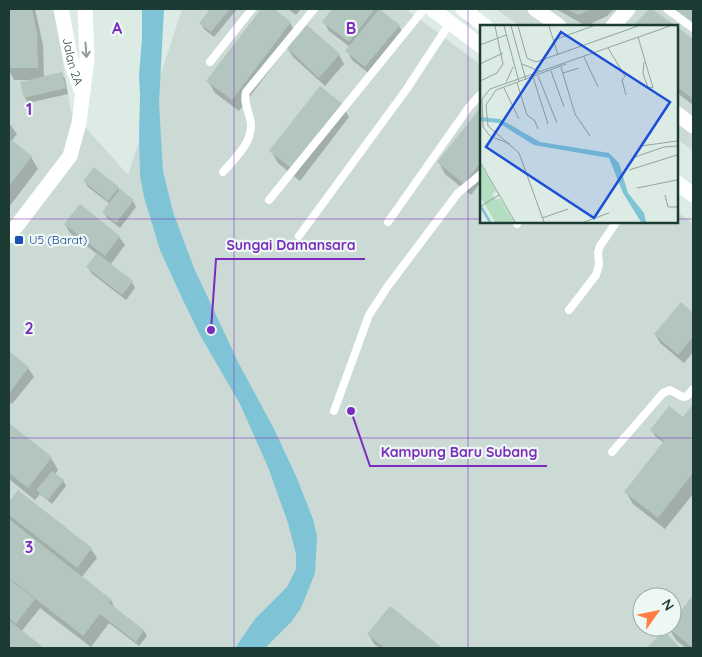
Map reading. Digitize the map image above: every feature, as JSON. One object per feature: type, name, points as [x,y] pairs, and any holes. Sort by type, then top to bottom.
[{"type":"street","name":"Jalan 2A","points":[[61,9],[72,65],[82,92]]},
{"type":"street","name":"Jalan 2A","points":[[82,92],[87,59],[86,9]]},
{"type":"street","points":[[432,9],[480,45]]},
{"type":"street","points":[[536,9],[558,25]]},
{"type":"street","points":[[614,25],[628,9]]},
{"type":"street","points":[[468,11],[484,25]]},
{"type":"street","points":[[9,236],[70,156],[79,123],[82,92]]},
{"type":"street","points":[[677,114],[693,126]]},
{"type":"street","points":[[677,183],[693,195]]},
{"type":"lane","points":[[210,62],[252,9]]},
{"type":"lane","points":[[223,172],[245,146],[249,136],[251,124],[244,99],[246,92],[314,9]]},
{"type":"lane","points":[[269,200],[424,9]]},
{"type":"lane","points":[[667,9],[693,28]]},
{"type":"lane","points":[[299,236],[406,90],[450,23]]},
{"type":"lane","points":[[388,222],[469,107],[480,95]]},
{"type":"lane","points":[[334,411],[369,315],[388,286],[458,194],[480,175]]},
{"type":"lane","points":[[568,310],[596,274],[600,246],[616,222]]},
{"type":"lane","points":[[612,452],[663,393],[670,390],[683,397],[687,396],[693,389]]},
{"type":"shaded area","points":[[9,9],[54,9],[71,111],[128,175],[182,9],[406,9],[480,64],[480,222],[677,222],[677,212],[693,224],[693,648],[9,648]]},
{"type":"shaded area","points":[[496,9],[693,9],[693,151],[677,139],[677,25],[519,25]]},
{"type":"water","points":[[142,9],[164,9],[159,103],[163,171],[173,212],[194,268],[239,364],[274,429],[296,476],[313,519],[317,536],[315,573],[301,608],[292,621],[265,648],[235,648],[255,619],[287,587],[296,569],[296,554],[288,523],[268,467],[240,404],[200,335],[182,298],[160,250],[144,197],[140,176],[139,134]]},
{"type":"building","points":[[9,9],[32,9],[37,32],[38,68],[9,68]]},
{"type":"building","points":[[210,9],[230,9],[211,32],[199,23]]},
{"type":"building","points":[[261,9],[274,9],[291,22],[232,100],[206,81]]},
{"type":"building","points":[[332,9],[375,9],[349,42],[322,22]]},
{"type":"building","points":[[379,9],[400,25],[365,67],[345,51]]},
{"type":"building","points":[[567,9],[592,9],[578,15]]},
{"type":"building","points":[[649,9],[652,9],[675,25],[634,25]]},
{"type":"building","points":[[670,9],[693,9],[693,26]]},
{"type":"building","points":[[307,25],[340,54],[319,78],[287,48]]},
{"type":"building","points":[[677,27],[693,39],[693,99],[677,87]]},
{"type":"building","points":[[62,72],[66,88],[24,98],[20,82]]},
{"type":"building","points":[[320,86],[343,104],[292,169],[269,151]]},
{"type":"building","points":[[480,108],[480,163],[464,184],[437,162]]},
{"type":"building","points":[[9,138],[32,156],[9,186]]},
{"type":"building","points":[[94,167],[119,187],[108,201],[83,181]]},
{"type":"building","points":[[120,189],[134,200],[116,223],[102,212]]},
{"type":"building","points":[[80,204],[120,236],[105,256],[64,224]]},
{"type":"building","points":[[97,253],[133,281],[122,295],[86,267]]},
{"type":"building","points":[[681,302],[693,313],[693,337],[678,355],[654,334]]},
{"type":"building","points":[[9,351],[29,367],[9,394]]},
{"type":"building","points":[[693,404],[693,473],[658,518],[624,492],[664,441],[650,430],[669,406],[683,417]]},
{"type":"building","points":[[9,423],[52,457],[28,488],[9,473]]},
{"type":"building","points":[[52,471],[64,480],[48,500],[36,490]]},
{"type":"building","points":[[18,490],[92,548],[77,568],[9,515],[9,502]]},
{"type":"building","points":[[9,519],[112,600],[109,603],[144,630],[136,642],[100,614],[83,636],[9,578]]},
{"type":"building","points":[[9,579],[35,599],[16,624],[9,618]]},
{"type":"building","points":[[693,595],[693,648],[679,637],[682,637],[682,609]]},
{"type":"building","points":[[390,606],[440,646],[438,648],[384,648],[367,634]]},
{"type":"building","points":[[9,620],[44,648],[9,648]]},
{"type":"building","points":[[658,637],[670,637],[680,648],[646,648]]},
{"type":"place","name":"U5 (Barat)","points":[[19,240]]},
{"type":"place","name":"Sungai Damansara","points":[[211,330]]},
{"type":"place","name":"Kampung Baru Subang","points":[[351,411]]}]
